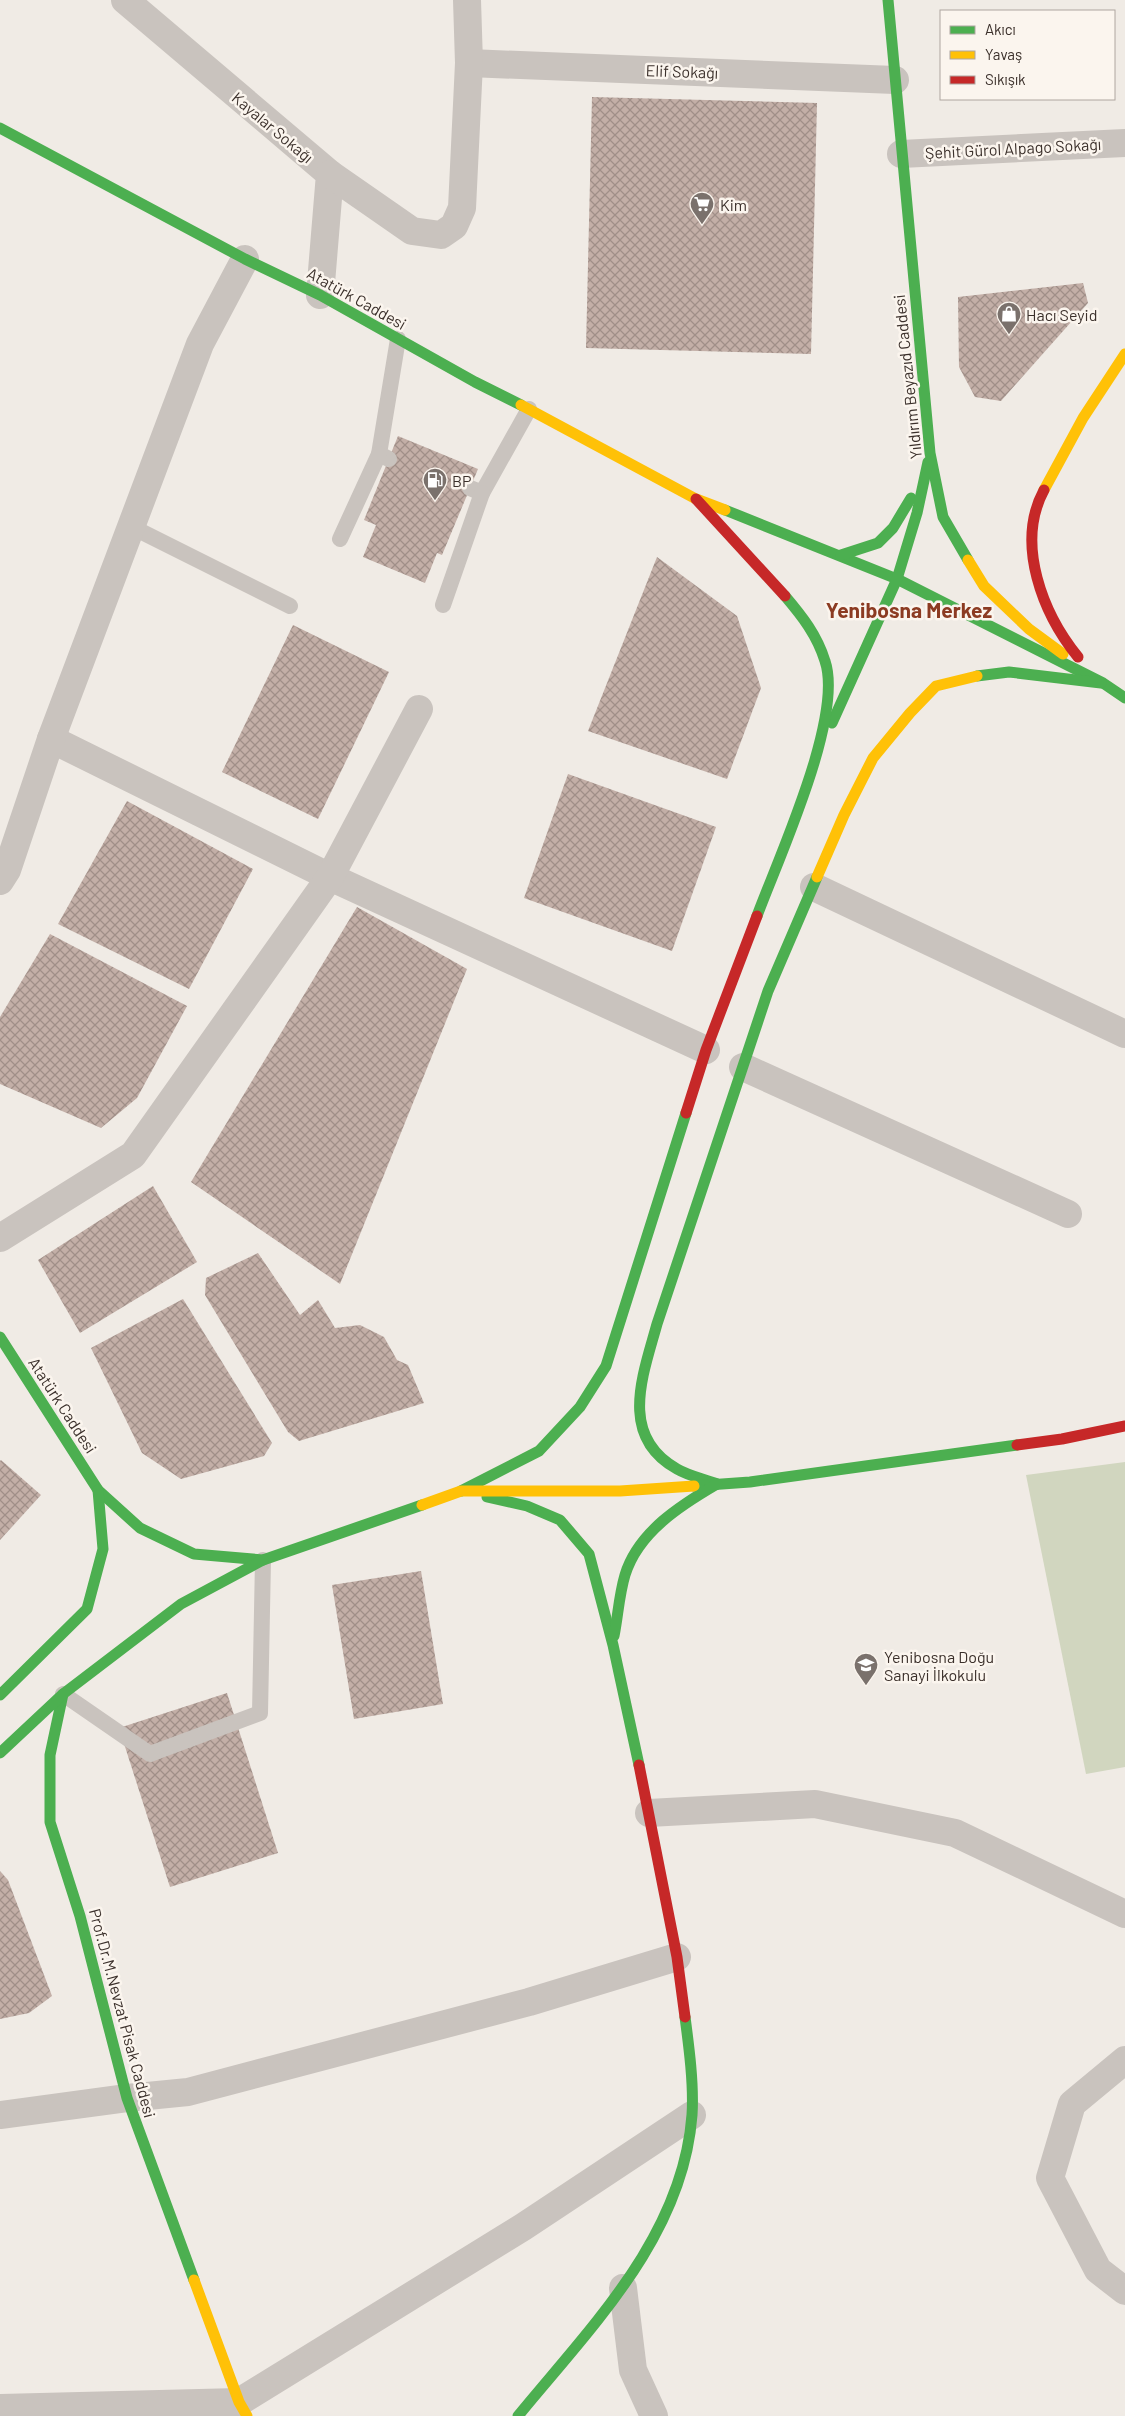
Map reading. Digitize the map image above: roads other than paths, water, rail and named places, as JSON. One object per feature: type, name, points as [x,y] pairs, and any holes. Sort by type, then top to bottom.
[{"type":"main road","name":"Yıldırım Beyazıd Caddesi","points":[[888,0],[930,453],[943,517],[984,586],[1029,629],[1103,683]]},
{"type":"main road","name":"Atatürk Caddesi","points":[[0,128],[245,259],[320,295],[474,382],[530,409],[696,499]]},
{"type":"main road","points":[[1103,683],[1068,646],[1046,607],[1034,562],[1033,514],[1058,460],[1092,399],[1125,354]]},
{"type":"main road","points":[[841,555],[878,542],[893,528],[908,505],[930,453]]},
{"type":"main road","points":[[0,1753],[64,1694],[181,1604],[263,1560],[461,1490],[539,1451],[580,1407],[606,1366],[706,1050],[820,749],[897,579],[917,513],[930,453]]},
{"type":"main road","points":[[696,499],[841,555],[897,579],[1103,683],[1125,698]]},
{"type":"main road","points":[[696,499],[755,562],[808,623],[826,662],[828,694],[820,749]]},
{"type":"main road","points":[[717,1484],[677,1469],[656,1452],[643,1434],[639,1412],[642,1380],[657,1324],[768,991],[844,815],[873,758],[910,713],[936,686],[967,677],[1009,672],[1103,683]]},
{"type":"main road","name":"Atatürk Caddesi","points":[[0,1337],[98,1490]]},
{"type":"main road","points":[[461,1490],[620,1491],[760,1480],[1043,1442],[1125,1426]]},
{"type":"main road","points":[[613,1645],[627,1568],[650,1534],[675,1509],[717,1484]]},
{"type":"main road","points":[[98,1490],[140,1528],[194,1554],[263,1560]]},
{"type":"main road","points":[[0,1695],[87,1609],[102,1549],[98,1490]]},
{"type":"main road","points":[[461,1490],[526,1506],[560,1520],[589,1554],[613,1645],[649,1813],[677,1957],[688,2043],[692,2114],[684,2161],[667,2215],[623,2288],[518,2416]]},
{"type":"main road","name":"Prof.Dr.M.Nevzat Pisak Caddesi","points":[[64,1694],[50,1755],[50,1822],[80,1916],[127,2098],[243,2409]]},
{"type":"street","name":"Kayalar Sokağı","points":[[125,0],[330,174],[320,295]]},
{"type":"street","points":[[330,174],[412,231],[441,235],[454,226],[462,208],[469,63],[467,0]]},
{"type":"street","name":"Elif Sokağı","points":[[469,63],[895,80]]},
{"type":"street","name":"Şehit Gürol Alpago Sokağı","points":[[901,154],[1125,143]]},
{"type":"street","points":[[2,872],[200,344],[245,259]]},
{"type":"street","points":[[0,1238],[133,1155],[330,877],[419,709]]},
{"type":"street","points":[[51,739],[330,877],[706,1050]]},
{"type":"street","points":[[814,887],[1125,1034]]},
{"type":"street","points":[[742,1068],[1068,1214]]},
{"type":"street","points":[[649,1813],[815,1804],[955,1833],[1125,1914]]},
{"type":"street","points":[[0,2115],[188,2092],[529,2002],[677,1957]]},
{"type":"street","points":[[1125,2060],[1072,2104],[1050,2178],[1098,2270],[1125,2292]]},
{"type":"street","points":[[0,2408],[243,2409],[523,2227],[692,2114]]},
{"type":"street","points":[[623,2288],[632,2370],[654,2416]]},
{"type":"lane","points":[[340,539],[384,457],[398,339]]},
{"type":"lane","points":[[443,606],[476,491],[530,409]]},
{"type":"lane","points":[[132,527],[290,606]]},
{"type":"lane","points":[[64,1694],[150,1754],[260,1713],[263,1560]]},
{"type":"place","name":"Kim","points":[[702,225]]},
{"type":"place","name":"Hacı Seyid","points":[[1009,335]]},
{"type":"place","name":"BP","points":[[435,501]]},
{"type":"place","name":"Yenibosna Doğu Sanayi İlkokulu","points":[[866,1686]]},
{"type":"district","name":"Yenibosna Merkez","points":[[909,609]]}]
